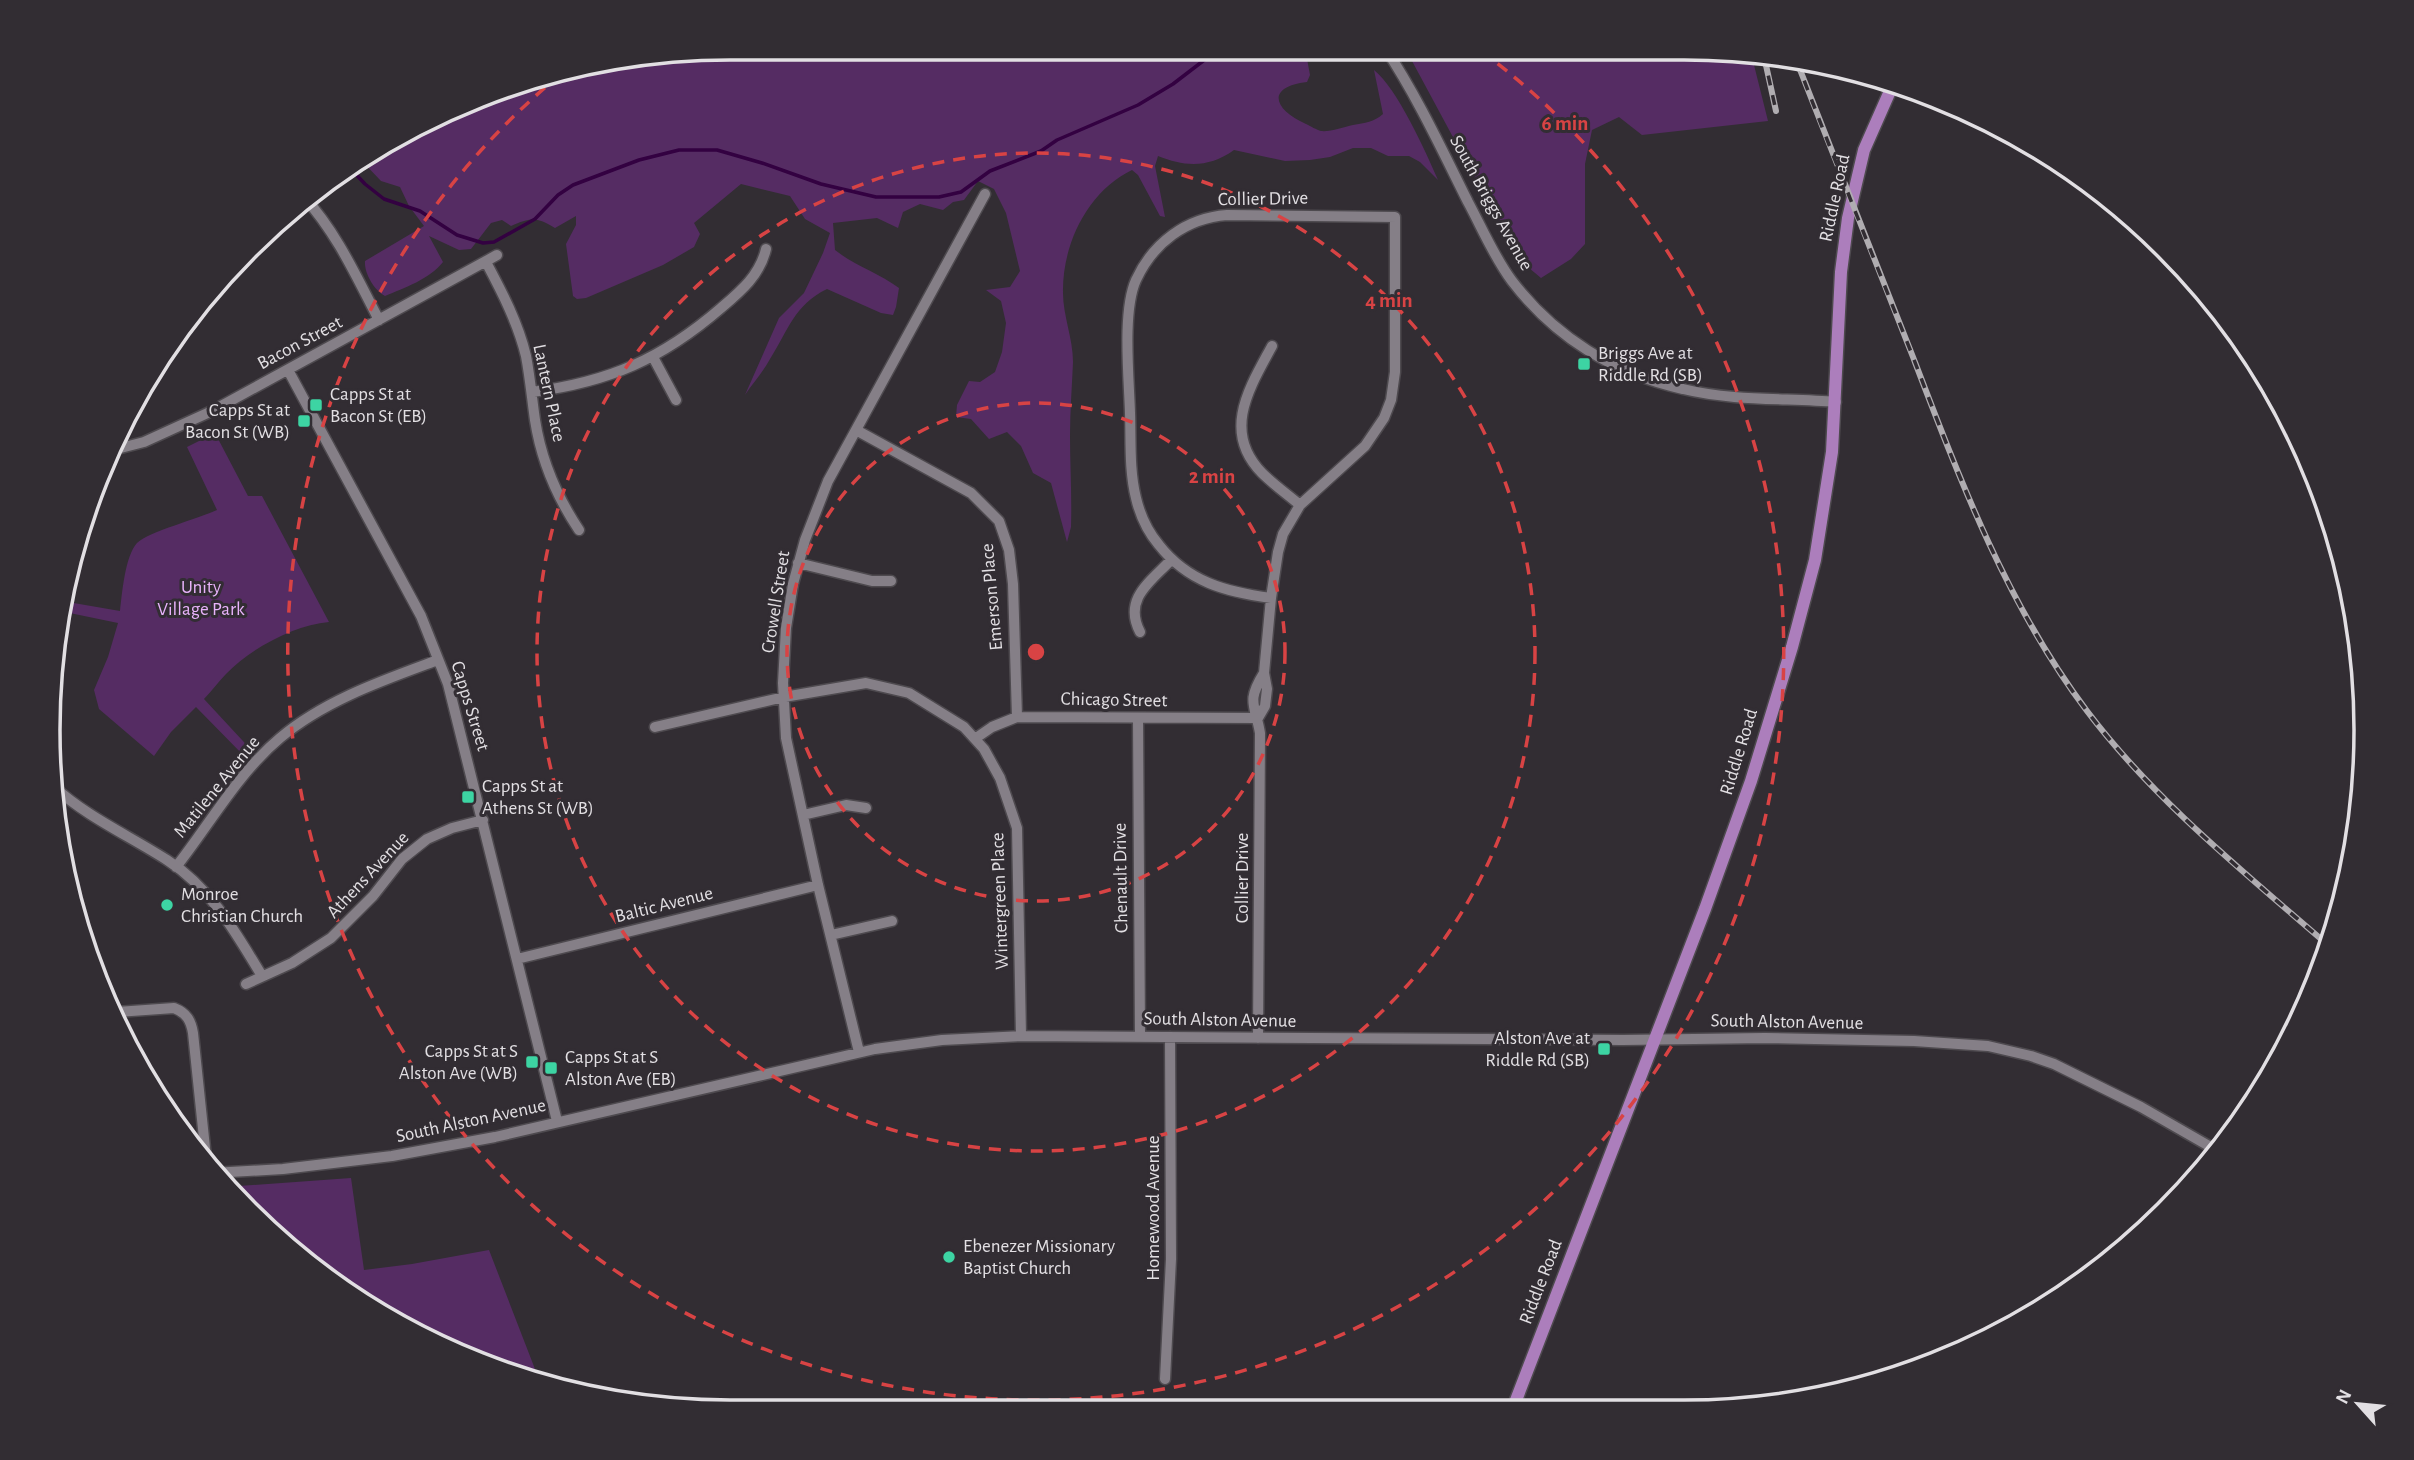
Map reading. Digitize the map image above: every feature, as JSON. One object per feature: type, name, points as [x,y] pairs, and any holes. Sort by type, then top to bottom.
[{"type":"main road","name":"Riddle Road","points":[[1516,1400],[1737,821],[1793,647],[1815,560],[1824,508],[1836,402],[1841,272],[1848,218],[1864,150],[1890,92]]},
{"type":"street","name":"South Briggs Avenue","points":[[1392,60],[1499,260],[1533,306],[1570,338],[1610,364],[1685,390],[1836,402]]},
{"type":"street","name":"Crowell Street","points":[[859,1052],[818,885],[786,738],[786,628],[798,563],[816,509],[856,430],[985,194]]},
{"type":"street","points":[[312,206],[340,247],[379,320]]},
{"type":"street","name":"Collier Drive","points":[[1258,1038],[1258,718],[1265,706],[1267,689],[1264,673],[1271,598],[1280,542],[1290,519],[1300,505],[1365,446],[1376,432],[1391,400],[1395,372],[1395,217],[1227,215],[1208,218],[1186,226],[1170,236],[1142,269],[1132,290],[1132,478],[1147,528],[1171,560],[1186,572],[1219,589],[1271,598]]},
{"type":"street","points":[[532,393],[614,375],[653,357],[681,340],[735,295],[755,274],[763,262],[766,249]]},
{"type":"street","name":"Bacon Street","points":[[123,447],[164,433],[288,370],[497,256]]},
{"type":"street","name":"Lantern Place","points":[[486,262],[509,307],[522,342],[539,437],[550,476],[579,530]]},
{"type":"street","points":[[1272,346],[1245,397],[1242,412],[1243,439],[1247,451],[1262,472],[1300,505]]},
{"type":"street","points":[[653,357],[676,400]]},
{"type":"street","name":"Capps Street","points":[[288,370],[421,616],[438,660],[457,715],[557,1121]]},
{"type":"street","name":"Emerson Place","points":[[856,430],[963,488],[979,499],[999,521],[1009,550],[1013,584],[1017,717]]},
{"type":"street","points":[[1140,632],[1134,622],[1135,602],[1140,592],[1171,560]]},
{"type":"street","points":[[798,563],[872,581],[891,581]]},
{"type":"street","name":"Matilene Avenue","points":[[176,867],[250,769],[289,731],[330,704],[438,660]]},
{"type":"street","name":"Wintergreen Place","points":[[655,727],[784,697],[866,682],[909,693],[964,727],[976,738],[1000,778],[1017,828],[1021,1036]]},
{"type":"street","name":"Chicago Street","points":[[976,738],[992,727],[1017,717],[1258,718]]},
{"type":"street","name":"Chenault Drive","points":[[1138,719],[1140,1037]]},
{"type":"street","points":[[63,793],[109,826],[176,867],[210,897],[229,920],[262,976]]},
{"type":"street","points":[[803,815],[846,805],[866,808]]},
{"type":"street","name":"Athens Avenue","points":[[246,984],[292,963],[339,931],[373,896],[402,859],[426,839],[452,828],[483,820]]},
{"type":"street","name":"Baltic Avenue","points":[[517,959],[818,885]]},
{"type":"street","points":[[831,935],[892,921]]},
{"type":"street","points":[[122,1012],[163,1008],[183,1011],[189,1019],[193,1034],[205,1146]]},
{"type":"street","name":"South Alston Avenue","points":[[226,1172],[283,1169],[392,1156],[495,1137],[859,1052],[942,1040],[1021,1036],[1765,1038],[1914,1041],[2000,1048],[2054,1064],[2116,1094],[2209,1146]]},
{"type":"street","name":"Homewood Avenue","points":[[1165,1380],[1171,1259],[1170,1037]]},
{"type":"green space","points":[[730,60],[1307,60],[1310,75],[1307,82],[1285,89],[1279,100],[1281,106],[1295,118],[1321,131],[1365,123],[1383,114],[1374,70],[1401,105],[1438,180],[1420,162],[1409,156],[1388,156],[1371,148],[1353,148],[1330,157],[1285,161],[1234,150],[1215,160],[1197,164],[1158,156],[1155,166],[1165,217],[1160,216],[1138,175],[1132,170],[1103,191],[1091,205],[1073,238],[1064,275],[1063,302],[1073,362],[1070,427],[1071,527],[1067,542],[1051,483],[1033,473],[1021,446],[1007,432],[989,439],[971,419],[956,417],[957,405],[969,381],[980,382],[995,372],[1002,352],[1006,323],[1001,301],[986,290],[1010,287],[1020,271],[1006,213],[994,189],[978,181],[964,200],[953,202],[943,210],[920,204],[903,212],[898,228],[877,218],[833,223],[835,250],[899,288],[893,315],[881,313],[827,289],[799,311],[745,395],[779,318],[804,293],[830,233],[805,219],[790,196],[741,184],[694,223],[700,234],[694,247],[663,265],[586,298],[577,299],[573,296],[566,244],[576,225],[576,216],[555,228],[534,219],[511,226],[502,220],[491,223],[471,249],[459,250],[429,236],[443,262],[416,282],[385,296],[368,276],[365,261],[424,226],[409,206],[400,187],[381,181],[367,166],[433,129],[514,95],[556,82],[642,65]]},
{"type":"green space","points":[[1411,60],[1684,60],[1754,63],[1768,121],[1642,135],[1619,117],[1592,130],[1585,164],[1585,244],[1571,259],[1541,278],[1522,262]]},
{"type":"green space","name":"Unity Village Park","points":[[215,433],[248,496],[262,496],[329,622],[287,633],[260,647],[223,677],[204,699],[255,754],[248,760],[196,707],[171,732],[154,756],[99,709],[94,690],[118,623],[70,613],[71,603],[120,611],[127,566],[137,543],[152,534],[217,510],[187,447]]},
{"type":"green space","points":[[351,1178],[364,1270],[489,1250],[536,1372],[433,1331],[357,1288],[288,1234],[239,1186]]},
{"type":"waterway","points":[[355,173],[384,199],[420,211],[457,235],[483,243],[494,242],[535,219],[558,195],[573,185],[639,160],[679,150],[717,150],[821,184],[876,197],[939,197],[961,192],[990,171],[1041,151],[1057,140],[1138,105],[1173,84],[1204,60]]},
{"type":"railway","points":[[1766,64],[1776,111]]},
{"type":"railway","points":[[1800,70],[1968,495],[2009,585],[2058,670],[2113,744],[2171,805],[2321,939]]},
{"type":"place","name":"Briggs Ave at Riddle Rd (SB)","points":[[1584,364]]},
{"type":"place","name":"Capps St at Bacon St (EB)","points":[[316,405]]},
{"type":"place","name":"Capps St at Bacon St (WB)","points":[[304,421]]},
{"type":"place","name":"Capps St at Athens St (WB)","points":[[468,797]]},
{"type":"place","name":"Monroe Christian Church","points":[[167,905]]},
{"type":"place","name":"Alston Ave at Riddle Rd (SB)","points":[[1604,1049]]},
{"type":"place","name":"Capps St at S Alston Ave (WB)","points":[[532,1062]]},
{"type":"place","name":"Capps St at S Alston Ave (EB)","points":[[551,1068]]},
{"type":"place","name":"Ebenezer Missionary Baptist Church","points":[[949,1257]]}]
